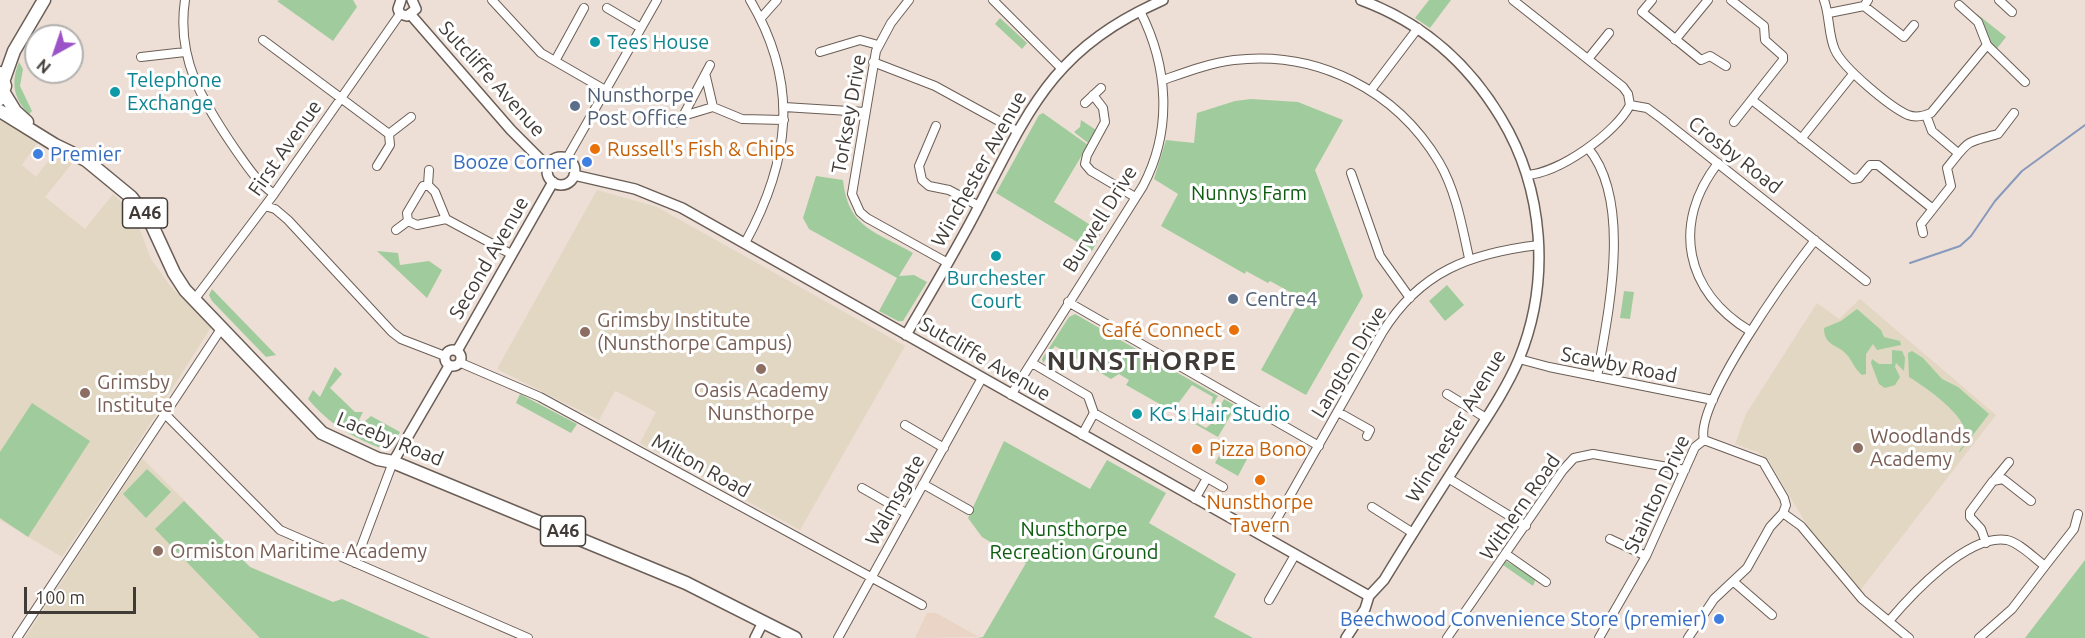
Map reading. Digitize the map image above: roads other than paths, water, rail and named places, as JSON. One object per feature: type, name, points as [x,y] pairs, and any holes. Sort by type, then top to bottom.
[{"type":"main road","points":[[2,76],[44,0]]},
{"type":"main road","points":[[0,62],[14,51]]},
{"type":"main road","name":"A46","points":[[2,76],[2,96]]},
{"type":"main road","name":"Laceby Road","points":[[2,96],[25,120],[55,138],[109,177],[143,211],[174,273],[194,300],[322,433],[378,459],[393,462],[686,583],[795,638]]},
{"type":"main road","name":"Laceby Road","points":[[0,111],[55,145],[68,149]]},
{"type":"street","points":[[185,0],[183,19],[185,52],[192,77],[205,105],[254,175],[274,194]]},
{"type":"street","points":[[401,0],[397,8],[400,14],[411,15],[416,7],[412,0]]},
{"type":"street","points":[[492,0],[541,53],[607,91]]},
{"type":"street","points":[[567,158],[657,0]]},
{"type":"street","points":[[745,243],[768,199],[777,171],[784,120],[778,66],[761,18],[750,0]]},
{"type":"street","points":[[761,18],[777,0]]},
{"type":"street","name":"Torksey Drive","points":[[909,0],[898,12],[878,45],[873,62],[852,194],[855,205],[867,218],[948,263]]},
{"type":"street","points":[[993,0],[1061,68]]},
{"type":"street","name":"Winchester Avenue","points":[[906,335],[948,263],[1017,131],[1061,68],[1094,38],[1140,10],[1163,0]]},
{"type":"street","name":"Winchester Avenue","points":[[1347,638],[1365,609],[1369,596],[1377,590],[1486,418],[1519,359],[1535,302],[1539,245],[1535,209],[1527,176],[1511,135],[1488,98],[1461,64],[1418,28],[1361,0]]},
{"type":"street","points":[[1514,0],[1626,90],[1630,105],[1613,126],[1588,148],[1558,165],[1536,175],[1527,176]]},
{"type":"street","points":[[1652,0],[1642,12],[1701,60],[1710,56],[1726,66]]},
{"type":"street","points":[[1676,40],[1708,0]]},
{"type":"street","points":[[1731,0],[1764,26],[1765,40],[1783,56],[1783,60],[1734,122]]},
{"type":"street","points":[[1824,0],[1829,12],[1833,48],[1853,74],[1908,115],[1926,116],[1937,108],[1988,45]]},
{"type":"street","points":[[1999,0],[2012,12]]},
{"type":"street","points":[[1829,12],[1866,3],[1904,37],[1914,25]]},
{"type":"street","points":[[1959,5],[1978,22],[1988,45],[2025,82]]},
{"type":"street","points":[[555,61],[584,8]]},
{"type":"street","points":[[607,9],[642,28]]},
{"type":"street","name":"Burwell Drive","points":[[1011,395],[1135,197],[1153,164],[1163,123],[1163,80],[1154,39],[1140,10]]},
{"type":"street","name":"First Avenue","points":[[194,300],[274,194],[400,14]]},
{"type":"street","name":"Sutcliffe Avenue","points":[[411,15],[511,130],[547,166]]},
{"type":"street","points":[[1371,90],[1418,28]]},
{"type":"street","points":[[1588,59],[1609,33]]},
{"type":"street","points":[[262,40],[389,134],[390,145],[377,166]]},
{"type":"street","points":[[820,52],[860,40],[878,45]]},
{"type":"street","points":[[141,57],[185,52]]},
{"type":"street","points":[[1163,80],[1232,60],[1277,58],[1327,69],[1371,90],[1413,128],[1440,163],[1453,193],[1469,258]]},
{"type":"street","points":[[873,62],[935,86],[985,111],[1017,131]]},
{"type":"street","points":[[675,123],[683,116],[706,77],[710,65]]},
{"type":"street","points":[[1801,139],[1853,74]]},
{"type":"street","points":[[706,77],[713,107]]},
{"type":"street","points":[[1085,103],[1101,88]]},
{"type":"street","points":[[1093,95],[1103,108],[1106,122],[1087,154],[1086,164],[1091,171],[1135,197]]},
{"type":"street","points":[[1752,100],[1853,178],[1858,178],[1870,165],[1878,165],[1933,209]]},
{"type":"street","name":"Crosby Road","points":[[1630,105],[1647,108],[1866,281]]},
{"type":"street","points":[[683,116],[713,107],[742,119],[784,120]]},
{"type":"street","points":[[783,107],[865,112]]},
{"type":"street","points":[[1923,233],[1921,224],[1951,186],[1947,168],[1958,153],[1976,138],[1998,134],[2014,113]]},
{"type":"street","points":[[1926,116],[1932,131],[1958,153]]},
{"type":"street","points":[[389,134],[411,117]]},
{"type":"street","points":[[936,126],[919,166],[922,180],[929,186],[949,190],[979,206]]},
{"type":"street","points":[[1588,148],[1600,167],[1606,184],[1613,232],[1614,277],[1597,377]]},
{"type":"street","points":[[547,166],[555,157],[567,158],[574,165],[574,175]]},
{"type":"street","points":[[1718,163],[1698,192],[1692,214],[1690,227],[1693,260],[1702,286],[1711,300],[1728,317],[1750,331]]},
{"type":"street","name":"Second Avenue","points":[[547,166],[547,175],[553,183],[564,184],[574,175]]},
{"type":"street","points":[[429,170],[428,185],[435,192],[446,219],[511,254]]},
{"type":"street","points":[[1351,173],[1380,256],[1410,298]]},
{"type":"street","name":"Sutcliffe Avenue","points":[[574,175],[660,198],[745,243],[1369,596]]},
{"type":"street","name":"Second Avenue","points":[[457,351],[553,183]]},
{"type":"street","points":[[408,221],[406,213],[413,200],[420,188],[428,185]]},
{"type":"street","points":[[265,206],[275,209],[288,220],[392,332],[401,339],[445,356],[449,366]]},
{"type":"street","points":[[408,221],[417,225],[446,219]]},
{"type":"street","points":[[396,230],[408,221]]},
{"type":"street","name":"Stainton Drive","points":[[1599,638],[1646,556],[1697,444],[1704,440],[1703,427],[1713,400],[1750,331],[1781,283],[1815,240]]},
{"type":"street","name":"Langton Drive","points":[[1266,538],[1388,323],[1410,298],[1436,276],[1469,258],[1502,249],[1539,245]]},
{"type":"street","points":[[1068,302],[1319,446]]},
{"type":"street","points":[[17,638],[221,329]]},
{"type":"street","points":[[445,356],[449,351],[457,351],[461,356],[461,363],[449,366]]},
{"type":"street","name":"Scawby Road","points":[[1519,359],[1713,400]]},
{"type":"street","name":"Milton Road","points":[[461,363],[540,397],[922,605]]},
{"type":"street","points":[[1032,363],[1088,396],[1094,413],[1223,487]]},
{"type":"street","points":[[355,564],[393,462],[449,366]]},
{"type":"street","name":"Walmsgate","points":[[838,638],[982,378]]},
{"type":"street","points":[[1447,394],[1486,418]]},
{"type":"street","points":[[1338,412],[1371,430]]},
{"type":"street","points":[[1082,435],[1094,413]]},
{"type":"street","points":[[165,414],[274,526],[355,564],[528,638]]},
{"type":"street","points":[[905,425],[944,448]]},
{"type":"street","points":[[1693,636],[1714,598],[1747,568],[1770,527],[1783,513],[1786,505],[1762,462],[1704,440]]},
{"type":"street","name":"Withern Road","points":[[1447,638],[1563,470],[1580,455],[1593,454],[1685,470]]},
{"type":"street","points":[[1986,543],[1981,529],[1970,517],[1970,512],[2009,462]]},
{"type":"street","points":[[1195,499],[1207,478]]},
{"type":"street","points":[[1448,478],[1526,526]]},
{"type":"street","points":[[1995,479],[2004,479],[2031,501]]},
{"type":"street","points":[[923,484],[969,510]]},
{"type":"street","points":[[862,488],[906,513]]},
{"type":"street","points":[[1372,507],[1413,533]]},
{"type":"street","points":[[1783,513],[1796,521],[1863,599],[1906,637]]},
{"type":"street","points":[[1979,638],[2012,609],[2074,529],[2078,514]]},
{"type":"street","points":[[1610,539],[1646,556]]},
{"type":"street","points":[[1889,621],[1929,578],[1950,561],[1986,543],[2010,541],[2045,566]]},
{"type":"street","points":[[1506,554],[1546,582]]},
{"type":"street","points":[[1269,600],[1295,555]]},
{"type":"street","points":[[1734,582],[1772,615]]},
{"type":"street","points":[[755,638],[763,622]]},
{"type":"waterway","points":[[1910,263],[1960,246],[1971,236],[1995,201],[2022,171],[2085,125]]},
{"type":"place","name":"Tees House","points":[[595,42]]},
{"type":"place","name":"Telephone Exchange","points":[[115,92]]},
{"type":"place","name":"Nunsthorpe Post Office","points":[[575,106]]},
{"type":"place","name":"Russell's Fish & Chips","points":[[595,149]]},
{"type":"place","name":"Premier","points":[[38,154]]},
{"type":"place","name":"Booze Corner","points":[[587,162]]},
{"type":"place","name":"Burchester Court","points":[[996,256]]},
{"type":"place","name":"Centre4","points":[[1233,299]]},
{"type":"place","name":"Café Connect","points":[[1234,330]]},
{"type":"place","name":"Grimsby Institute (Nunsthorpe Campus)","points":[[585,332]]},
{"type":"place","name":"Oasis Academy Nunsthorpe","points":[[761,369]]},
{"type":"place","name":"Grimsby Institute","points":[[85,393]]},
{"type":"place","name":"KC's Hair Studio","points":[[1137,414]]},
{"type":"place","name":"Woodlands Academy","points":[[1858,448]]},
{"type":"place","name":"Pizza Bono","points":[[1197,449]]},
{"type":"place","name":"Nunsthorpe Tavern","points":[[1260,480]]},
{"type":"place","name":"Ormiston Maritime Academy","points":[[158,551]]},
{"type":"place","name":"Beechwood Convenience Store (premier)","points":[[1719,619]]},
{"type":"district","name":"NUNSTHORPE","points":[[1142,361]]},
{"type":"park label","name":"Nunnys Farm","points":[[1249,193]]},
{"type":"park label","name":"Nunsthorpe Recreation Ground","points":[[1074,540]]}]
